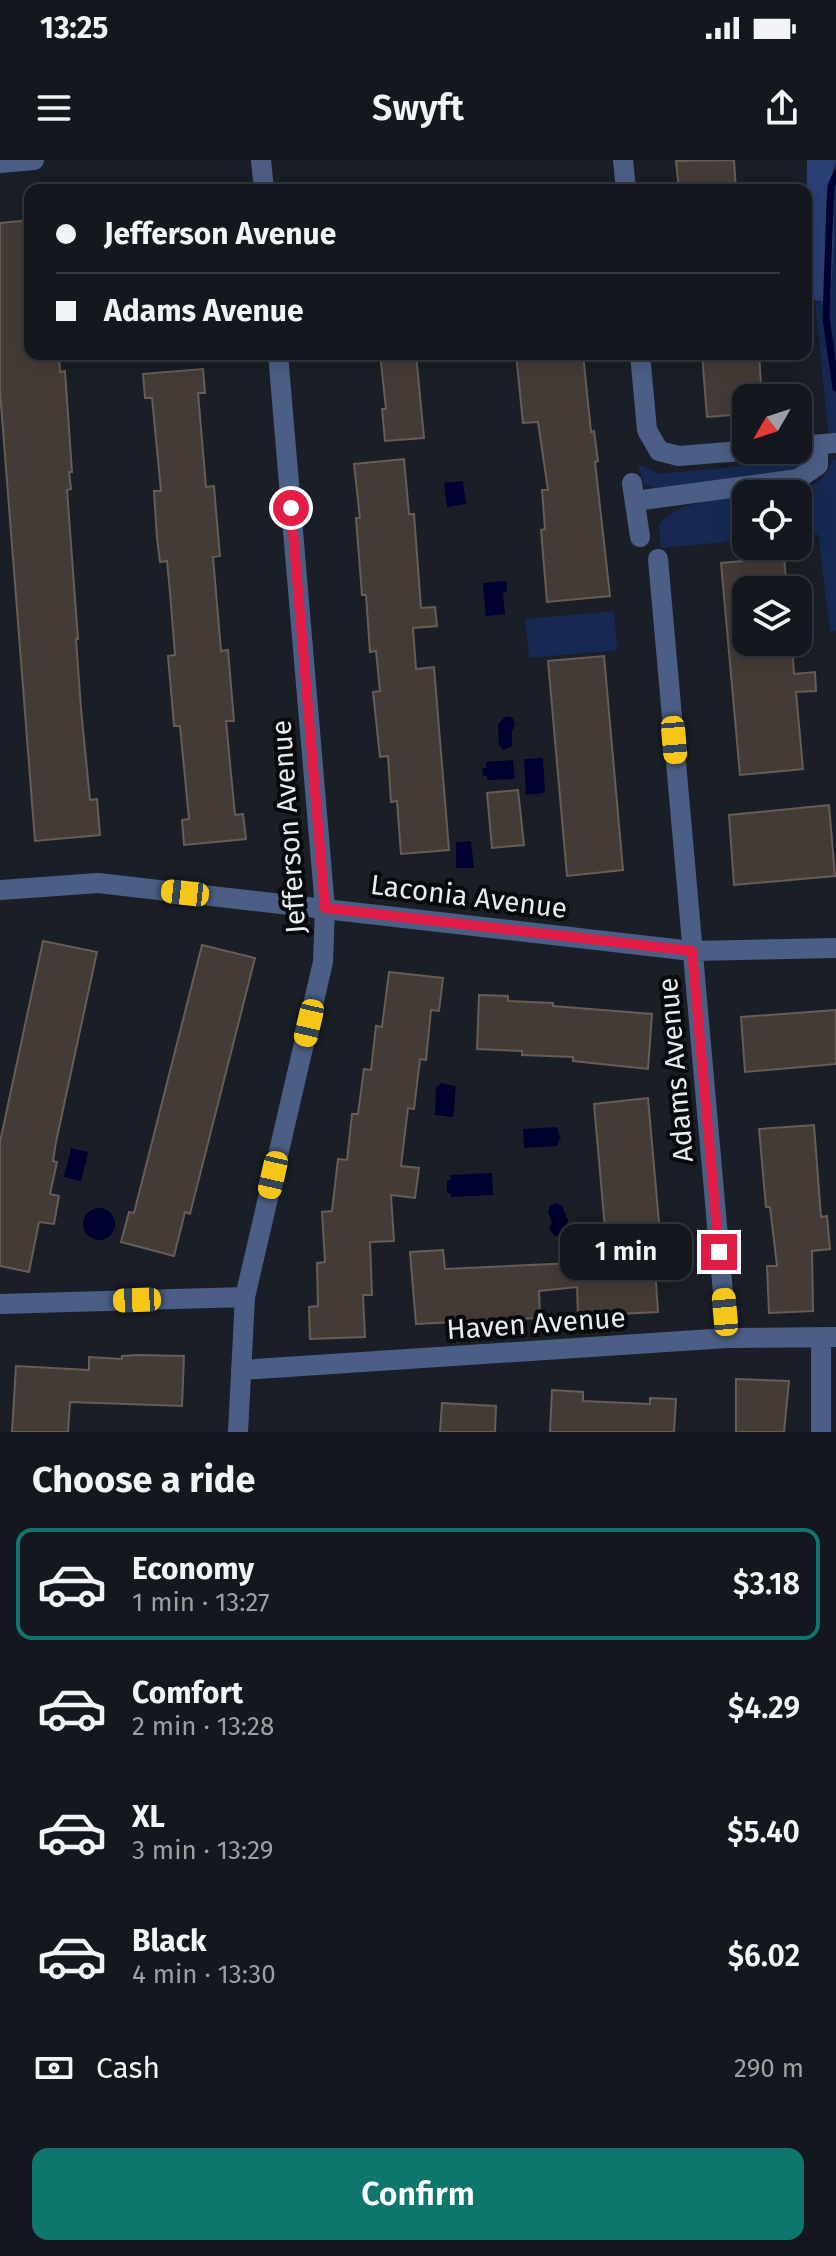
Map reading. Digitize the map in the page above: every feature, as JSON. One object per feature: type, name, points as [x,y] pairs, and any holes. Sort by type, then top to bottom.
[{"type":"street","points":[[0,163],[34,160]]},
{"type":"street","points":[[261,160],[263,184]]},
{"type":"street","points":[[623,160],[625,184]]},
{"type":"street","name":"Jefferson Avenue","points":[[238,1432],[245,1297],[323,962],[325,908],[279,360]]},
{"type":"street","points":[[641,360],[647,430],[659,451],[679,456],[732,452]]},
{"type":"street","points":[[640,537],[633,492],[798,479],[818,465],[822,444]]},
{"type":"street","name":"Adams Avenue","points":[[658,559],[727,1338]]},
{"type":"street","name":"Laconia Avenue","points":[[0,890],[98,883],[692,951],[836,948]]},
{"type":"street","points":[[0,1304],[245,1297]]},
{"type":"street","points":[[821,1432],[829,1337]]},
{"type":"street","name":"Haven Avenue","points":[[241,1370],[727,1338],[829,1337]]},
{"type":"shaded area","points":[[807,160],[836,160],[836,439],[829,440],[815,300],[812,300],[812,184],[807,184]]},
{"type":"shaded area","points":[[807,160],[836,160],[833,170],[834,242],[830,302],[812,300],[812,184],[807,184]]},
{"type":"shaded area","points":[[836,459],[836,631],[830,632],[818,534],[812,534],[812,484],[828,471],[832,460]]},
{"type":"shaded area","points":[[638,464],[659,474],[763,464],[801,464],[784,473],[659,489],[644,484]]},
{"type":"shaded area","points":[[463,481],[466,504],[447,507],[444,483]]},
{"type":"shaded area","points":[[732,498],[732,541],[661,548],[659,525],[677,510]]},
{"type":"shaded area","points":[[506,581],[507,592],[503,593],[505,614],[486,616],[483,583]]},
{"type":"shaded area","points":[[614,611],[617,650],[529,658],[525,619]]},
{"type":"shaded area","points":[[506,716],[513,718],[515,725],[512,746],[504,750],[499,745],[498,724]]},
{"type":"shaded area","points":[[543,758],[545,793],[526,795],[524,759]]},
{"type":"shaded area","points":[[513,760],[515,779],[487,780],[487,776],[483,776],[482,768],[486,768],[486,762]]},
{"type":"shaded area","points":[[471,841],[474,868],[456,868],[456,842]]},
{"type":"shaded area","points":[[440,1083],[456,1086],[453,1117],[435,1115],[436,1086]]},
{"type":"shaded area","points":[[557,1127],[561,1140],[558,1146],[524,1148],[523,1129]]},
{"type":"shaded area","points":[[71,1148],[88,1152],[81,1181],[64,1177]]},
{"type":"shaded area","points":[[492,1173],[493,1195],[451,1197],[451,1193],[447,1193],[450,1175]]},
{"type":"shaded area","points":[[556,1203],[562,1206],[568,1221],[561,1235],[555,1236],[549,1229],[552,1223],[548,1212],[550,1205]]},
{"type":"shaded area","points":[[99,1208],[110,1213],[115,1224],[110,1235],[99,1240],[88,1235],[83,1224],[88,1213]]},
{"type":"building","points":[[734,160],[736,184],[678,184],[676,161]]},
{"type":"building","points":[[24,221],[24,360],[59,360],[60,372],[65,371],[72,472],[69,472],[71,489],[67,490],[81,709],[90,800],[97,799],[100,835],[35,841],[0,391],[0,223]]},
{"type":"building","points":[[381,360],[417,360],[424,438],[385,441],[382,409],[386,409]]},
{"type":"building","points":[[517,360],[584,360],[591,432],[594,431],[598,461],[595,462],[610,596],[547,602],[541,530],[545,529],[542,490],[548,490],[538,422],[523,423]]},
{"type":"building","points":[[702,360],[759,360],[761,384],[732,384],[732,415],[707,417]]},
{"type":"building","points":[[203,369],[205,393],[198,393],[206,487],[214,486],[220,556],[213,557],[221,651],[228,650],[234,721],[226,721],[235,815],[243,814],[246,839],[184,845],[182,820],[189,819],[180,726],[174,726],[168,656],[175,655],[170,592],[167,561],[160,562],[157,538],[154,491],[161,491],[152,398],[145,398],[143,374]]},
{"type":"building","points":[[404,459],[409,514],[414,514],[421,608],[435,607],[437,626],[413,628],[416,669],[434,667],[449,850],[401,854],[397,801],[391,802],[388,756],[380,757],[373,692],[380,691],[376,651],[370,652],[366,595],[362,595],[356,518],[360,518],[354,464]]},
{"type":"building","points":[[784,560],[786,576],[732,576],[732,656],[793,656],[794,674],[815,672],[816,691],[796,692],[803,769],[740,775],[721,563]]},
{"type":"building","points":[[604,656],[623,870],[567,876],[548,661]]},
{"type":"building","points":[[518,790],[524,845],[492,848],[487,793]]},
{"type":"building","points":[[829,805],[835,876],[734,885],[729,815]]},
{"type":"building","points":[[43,941],[97,952],[56,1142],[53,1161],[57,1162],[50,1194],[59,1196],[54,1224],[39,1222],[29,1272],[0,1266],[0,1142]]},
{"type":"building","points":[[202,945],[255,958],[190,1214],[185,1212],[174,1256],[121,1242],[129,1212],[134,1213]]},
{"type":"building","points":[[389,972],[443,978],[439,1011],[431,1010],[426,1060],[420,1059],[414,1109],[408,1108],[401,1166],[419,1168],[415,1198],[391,1195],[394,1241],[370,1242],[372,1295],[363,1295],[365,1337],[310,1339],[309,1307],[318,1306],[317,1263],[325,1262],[322,1212],[332,1211],[338,1159],[347,1160],[352,1114],[358,1114],[364,1069],[371,1070],[376,1026],[382,1027]]},
{"type":"building","points":[[479,995],[508,996],[508,1001],[553,1003],[553,1006],[652,1014],[648,1069],[573,1061],[573,1057],[522,1055],[522,1051],[477,1049]]},
{"type":"building","points":[[836,1010],[836,1064],[745,1072],[741,1017]]},
{"type":"building","points":[[648,1098],[659,1223],[652,1223],[658,1312],[578,1316],[577,1287],[539,1291],[540,1318],[416,1324],[410,1252],[443,1250],[445,1269],[573,1263],[572,1253],[607,1251],[594,1104]]},
{"type":"building","points":[[814,1125],[821,1217],[827,1216],[830,1249],[812,1251],[813,1311],[769,1313],[767,1266],[777,1266],[770,1207],[766,1207],[759,1129]]},
{"type":"building","points":[[122,1356],[184,1356],[182,1406],[70,1402],[68,1432],[12,1432],[16,1366],[89,1370],[89,1357],[122,1359]]},
{"type":"building","points":[[736,1379],[789,1381],[784,1432],[736,1432]]},
{"type":"building","points":[[552,1390],[583,1392],[583,1401],[650,1404],[650,1398],[676,1399],[674,1432],[550,1432]]},
{"type":"building","points":[[442,1403],[496,1406],[495,1432],[440,1432]]},
{"type":"waterway","points":[[836,174],[831,186],[826,318],[836,388]]},
{"type":"route","points":[[291,508],[325,908],[692,951],[719,1252]]}]
